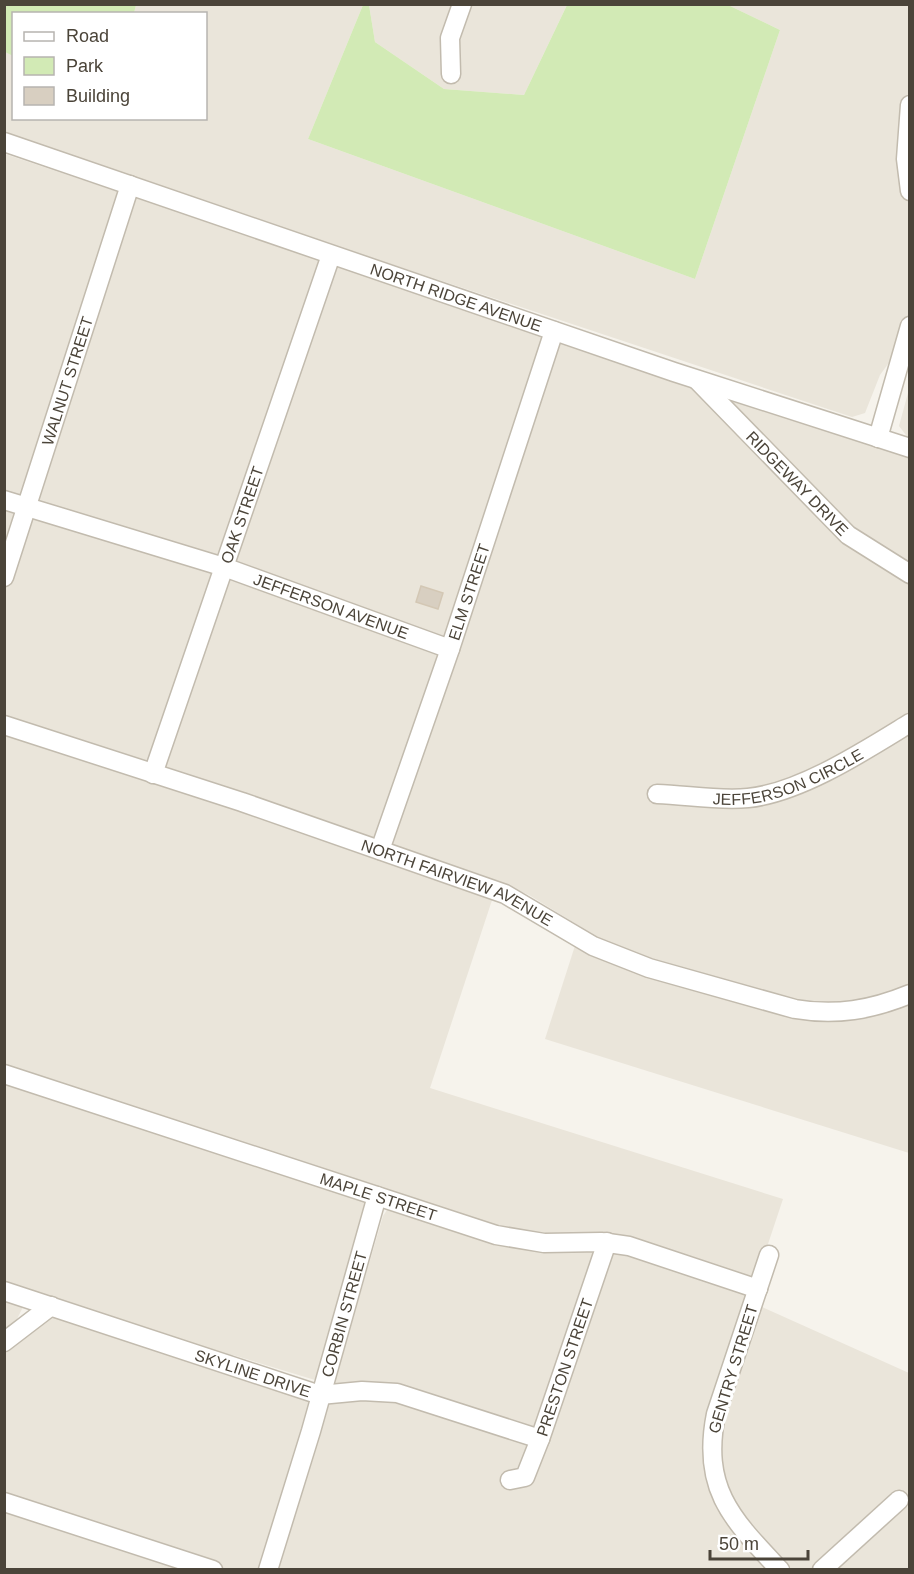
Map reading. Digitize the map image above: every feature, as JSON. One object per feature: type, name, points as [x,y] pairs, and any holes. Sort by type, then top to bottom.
[{"type":"street","points":[[451,74],[450,38],[462,4]]},
{"type":"street","points":[[909,105],[906,159],[909,191]]},
{"type":"street","name":"NORTH RIDGE AVENUE","points":[[4,142],[554,331],[909,448]]},
{"type":"street","name":"WALNUT STREET","points":[[4,577],[130,185]]},
{"type":"street","name":"OAK STREET","points":[[153,774],[331,255]]},
{"type":"street","points":[[878,438],[909,326]]},
{"type":"street","name":"ELM STREET","points":[[380,850],[450,649],[554,331]]},
{"type":"street","name":"RIDGEWAY DRIVE","points":[[695,378],[848,535],[909,574]]},
{"type":"street","name":"JEFFERSON AVENUE","points":[[4,500],[224,567],[450,649]]},
{"type":"street","name":"JEFFERSON CIRCLE","points":[[657,794],[733,798],[768,794],[817,775],[909,723]]},
{"type":"street","name":"NORTH FAIRVIEW AVENUE","points":[[4,725],[242,802],[517,899],[593,946],[649,968],[795,1009],[819,1013],[852,1012],[909,994]]},
{"type":"street","name":"MAPLE STREET","points":[[4,1074],[504,1237],[544,1243],[607,1242],[629,1246],[758,1288]]},
{"type":"street","name":"CORBIN STREET","points":[[268,1569],[377,1196]]},
{"type":"street","name":"PRESTON STREET","points":[[510,1480],[525,1477],[607,1242]]},
{"type":"street","name":"GENTRY STREET","points":[[769,1255],[716,1414],[711,1442],[711,1461],[715,1482],[724,1505],[738,1525],[780,1569]]},
{"type":"street","name":"SKYLINE DRIVE","points":[[4,1291],[320,1395],[362,1391],[398,1393],[540,1439]]},
{"type":"street","points":[[4,1342],[51,1306]]},
{"type":"street","points":[[822,1569],[899,1500]]},
{"type":"street","points":[[4,1502],[213,1569]]},
{"type":"shaded area","points":[[136,5],[363,5],[308,139],[695,279],[780,30],[728,5],[909,5],[909,358],[896,353],[880,375],[865,413],[852,417],[5,136],[5,52],[12,56],[12,120],[207,120],[207,12],[134,12]]},
{"type":"shaded area","points":[[369,5],[567,5],[524,95],[444,89],[375,42]]},
{"type":"shaded area","points":[[5,154],[651,371],[662,378],[909,456],[909,1153],[545,1039],[581,927],[529,895],[498,882],[430,1088],[783,1199],[760,1268],[755,1275],[750,1276],[691,1256],[685,1272],[741,1290],[747,1296],[720,1429],[762,1307],[909,1373],[909,1569],[276,1569],[309,1469],[383,1216],[387,1210],[392,1209],[375,1188],[319,1377],[315,1380],[233,1355],[228,1369],[313,1398],[262,1569],[227,1569],[5,1496],[5,1350],[44,1322],[46,1295],[4,1282]]},
{"type":"shaded area","points":[[909,358],[909,439],[899,426],[908,393]]},
{"type":"shaded area","points":[[5,1297],[23,1307],[17,1319],[5,1330]]},
{"type":"shaded area","points":[[5,1510],[191,1569],[5,1569]]},
{"type":"green space","points":[[5,4],[136,4],[134,12],[12,12],[12,56],[5,52]]},
{"type":"green space","points":[[363,5],[369,5],[375,42],[444,89],[524,95],[567,5],[728,5],[780,30],[695,279],[308,139]]},
{"type":"building","points":[[421,586],[443,593],[438,609],[416,602]]}]
